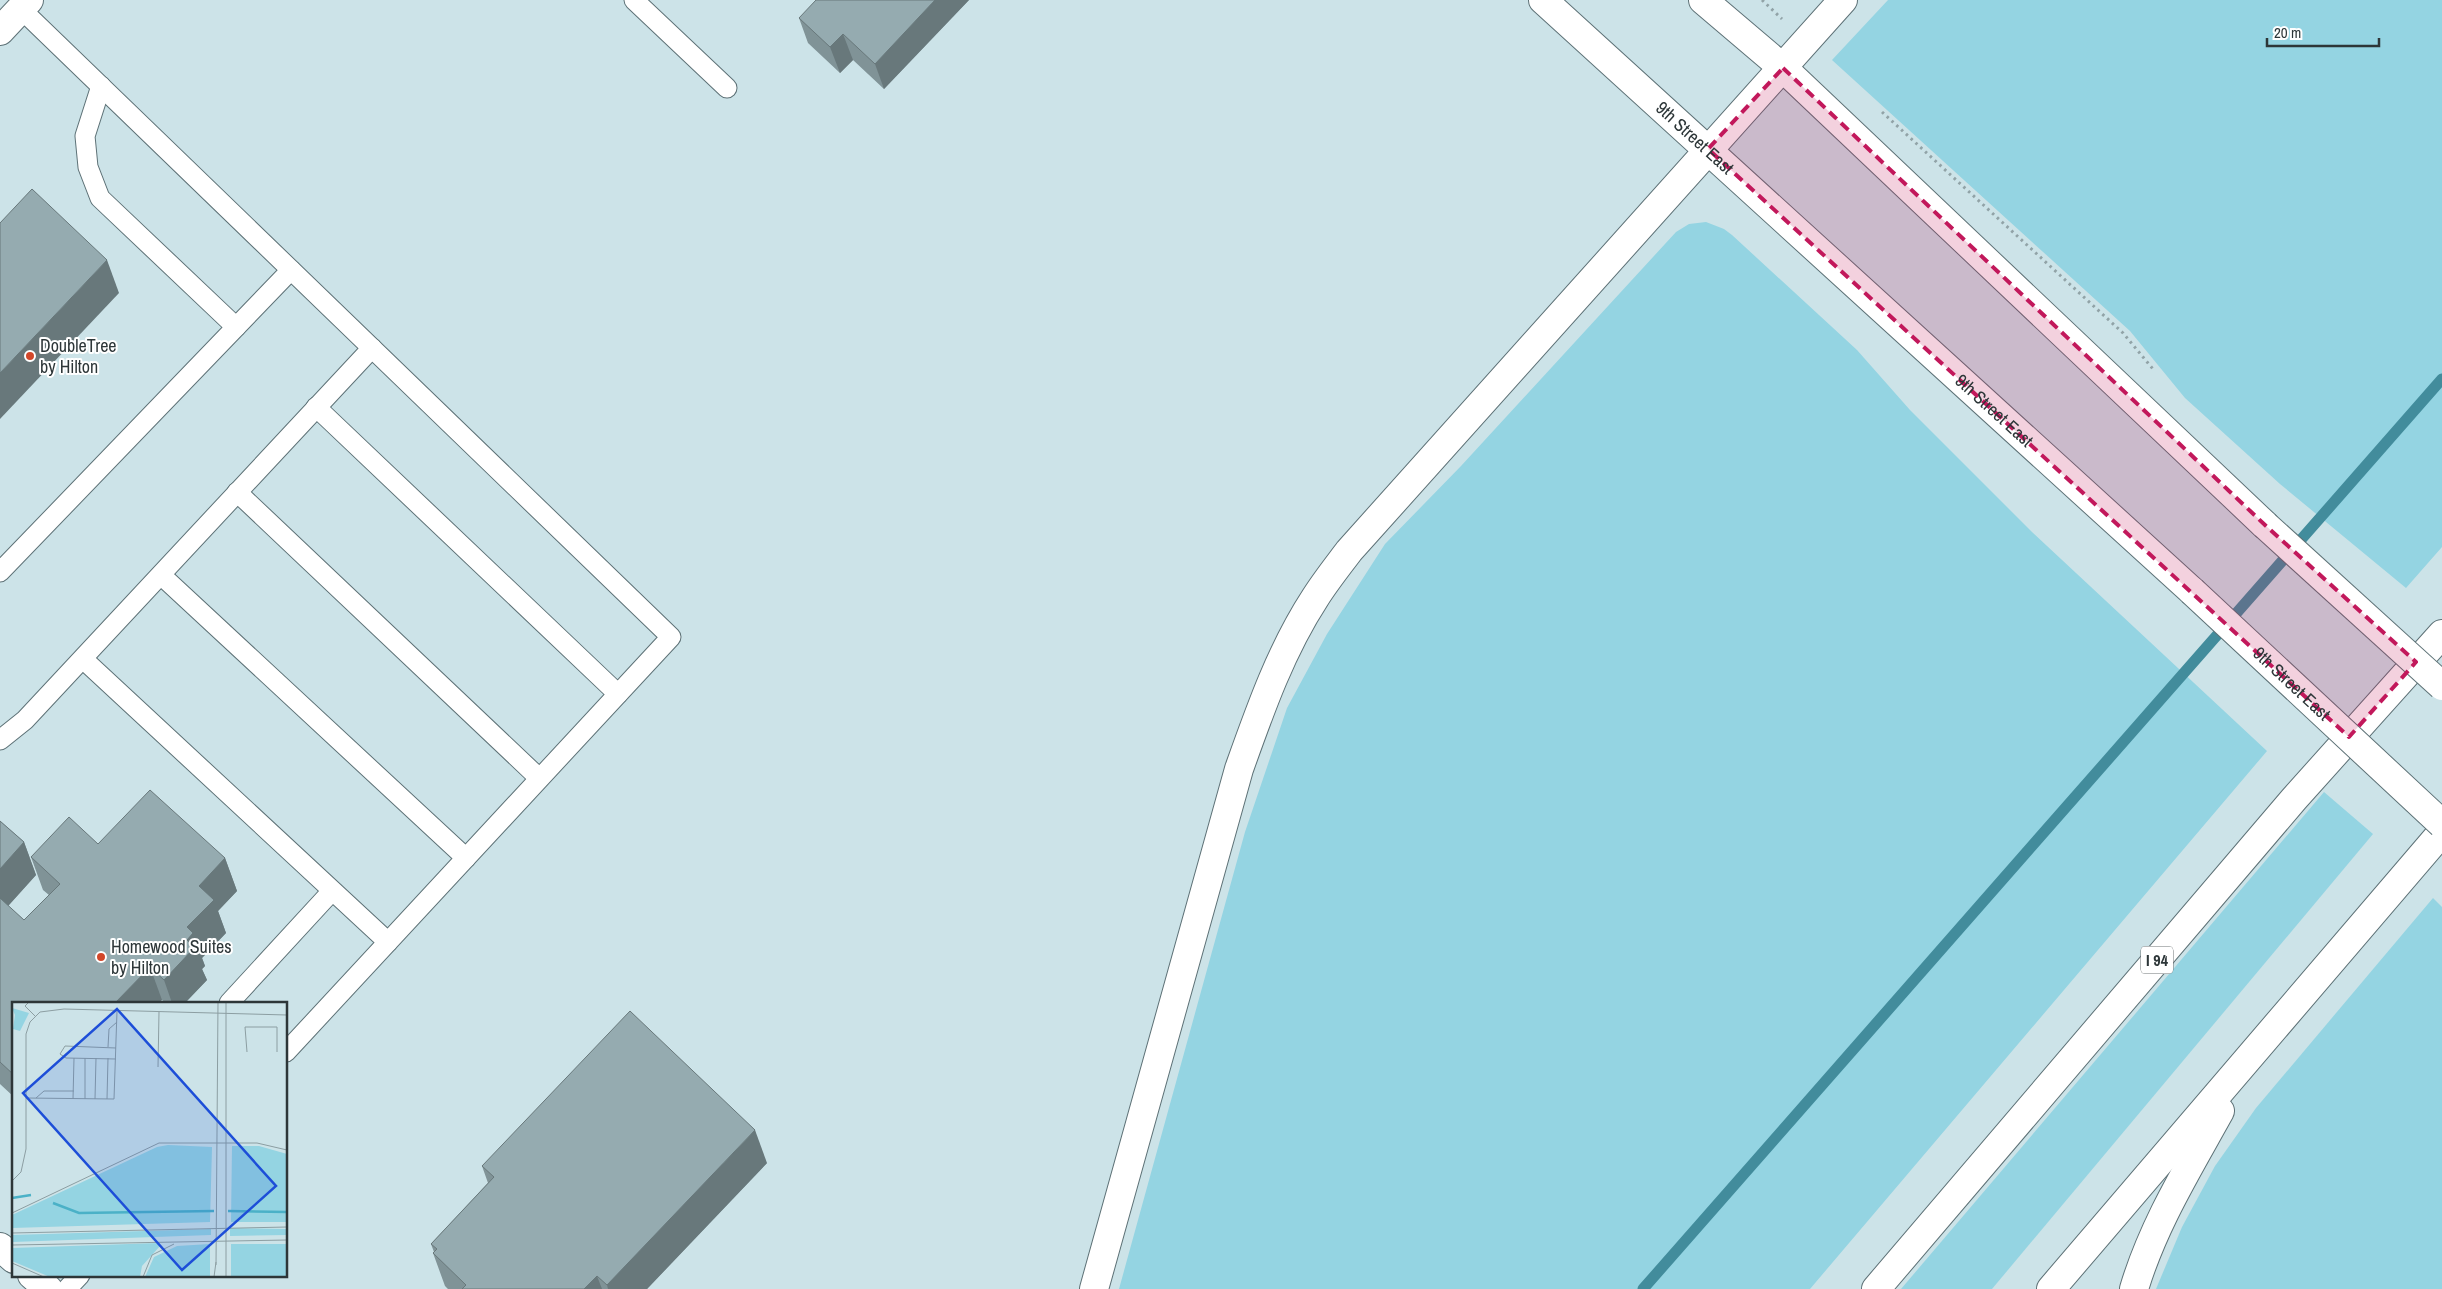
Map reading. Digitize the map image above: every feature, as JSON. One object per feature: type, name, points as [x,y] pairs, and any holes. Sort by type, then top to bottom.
[{"type":"main road","name":"9th Street East","points":[[1543,0],[2192,591],[2442,824]]},
{"type":"main road","points":[[1703,0],[1783,68],[2265,525],[2442,686]]},
{"type":"main road","points":[[1094,1289],[1239,768],[1263,701],[1285,651],[1315,598],[1349,551],[1843,0]]},
{"type":"main road","points":[[0,31],[25,4]]},
{"type":"main road","name":"I 94","points":[[1876,1289],[2294,799],[2442,634]]},
{"type":"main road","points":[[2051,1289],[2442,832]]},
{"type":"main road","points":[[2134,1289],[2143,1261],[2166,1208],[2248,1059]]},
{"type":"main road","points":[[0,1247],[12,1257]]},
{"type":"main road","points":[[33,1276],[48,1289]]},
{"type":"lane","points":[[634,0],[728,88]]},
{"type":"lane","points":[[25,4],[101,86],[671,637],[288,1050]]},
{"type":"lane","points":[[101,86],[85,136],[88,167],[100,198],[236,327]]},
{"type":"lane","points":[[0,572],[291,270]]},
{"type":"lane","points":[[0,740],[25,720],[372,348]]},
{"type":"lane","points":[[316,408],[618,694]]},
{"type":"lane","points":[[237,492],[539,778]]},
{"type":"lane","points":[[161,575],[466,858]]},
{"type":"lane","points":[[82,659],[388,942]]},
{"type":"lane","points":[[230,1002],[332,891]]},
{"type":"lane","points":[[67,1289],[79,1276]]},
{"type":"path","points":[[1880,110],[2123,333],[2154,370]]},
{"type":"highlighted area","points":[[1783,68],[2265,525],[2416,662],[2349,737],[1708,149]]},
{"type":"shaded area","points":[[1888,0],[2442,0],[2442,547],[2406,588],[2280,484],[2185,398],[2130,331],[1832,60]]},
{"type":"shaded area","points":[[1706,222],[1724,229],[1732,235],[1857,350],[1910,410],[2032,532],[2267,751],[1810,1289],[1119,1289],[1245,832],[1287,708],[1327,634],[1385,544],[1461,466],[1676,232],[1689,224]]},
{"type":"shaded area","points":[[2324,792],[2373,834],[1992,1289],[1901,1289]]},
{"type":"shaded area","points":[[2433,898],[2442,907],[2442,1289],[2156,1289],[2182,1227],[2215,1166],[2256,1108]]},
{"type":"building","points":[[816,0],[935,0],[875,64],[843,34],[830,47],[799,18]]},
{"type":"building","points":[[32,189],[107,260],[0,373],[0,223]]},
{"type":"building","name":"Homewood Suites by Hilton","points":[[150,790],[225,858],[199,886],[214,900],[187,927],[193,933],[187,940],[195,947],[164,980],[150,967],[116,1002],[12,1002],[12,1073],[0,1062],[0,898],[24,920],[60,884],[31,857],[69,817],[98,844]]},
{"type":"building","points":[[0,821],[24,842],[0,869]]},
{"type":"building","points":[[630,1011],[755,1130],[607,1285],[597,1276],[584,1289],[462,1289],[466,1285],[433,1253],[437,1249],[431,1244],[494,1177],[482,1166]]},
{"type":"waterway","points":[[1643,1289],[2442,379]]},
{"type":"place","name":"DoubleTree by Hilton","points":[[30,356]]},
{"type":"place","name":"Homewood Suites by Hilton","points":[[101,957]]}]
